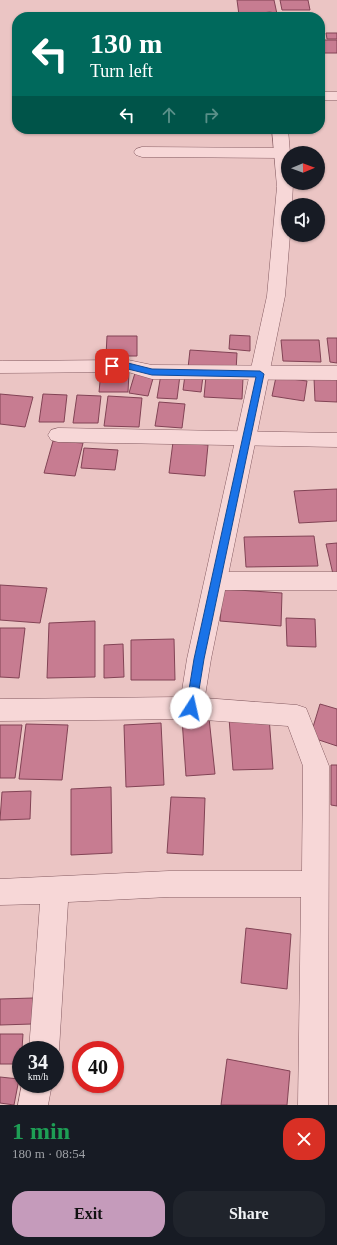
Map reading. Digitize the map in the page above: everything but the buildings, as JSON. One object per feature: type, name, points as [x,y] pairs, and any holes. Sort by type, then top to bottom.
[{"type":"street","points":[[325,96],[337,96]]},
{"type":"street","points":[[280,134],[281,146]]},
{"type":"street","points":[[142,152],[281,153]]},
{"type":"street","points":[[191,708],[199,659],[276,296],[285,190]]},
{"type":"street","points":[[2,367],[128,366],[152,372],[337,374]]},
{"type":"street","points":[[58,435],[337,440]]},
{"type":"street","points":[[216,581],[337,581]]},
{"type":"street","points":[[0,710],[191,708],[297,716],[316,766],[313,1105]]},
{"type":"street","points":[[0,892],[169,884],[314,884]]},
{"type":"street","points":[[45,1041],[55,890]]},
{"type":"street","points":[[33,1105],[35,1093]]},
{"type":"route","points":[[112,366],[128,366],[152,372],[260,374],[199,659],[191,708]]}]
